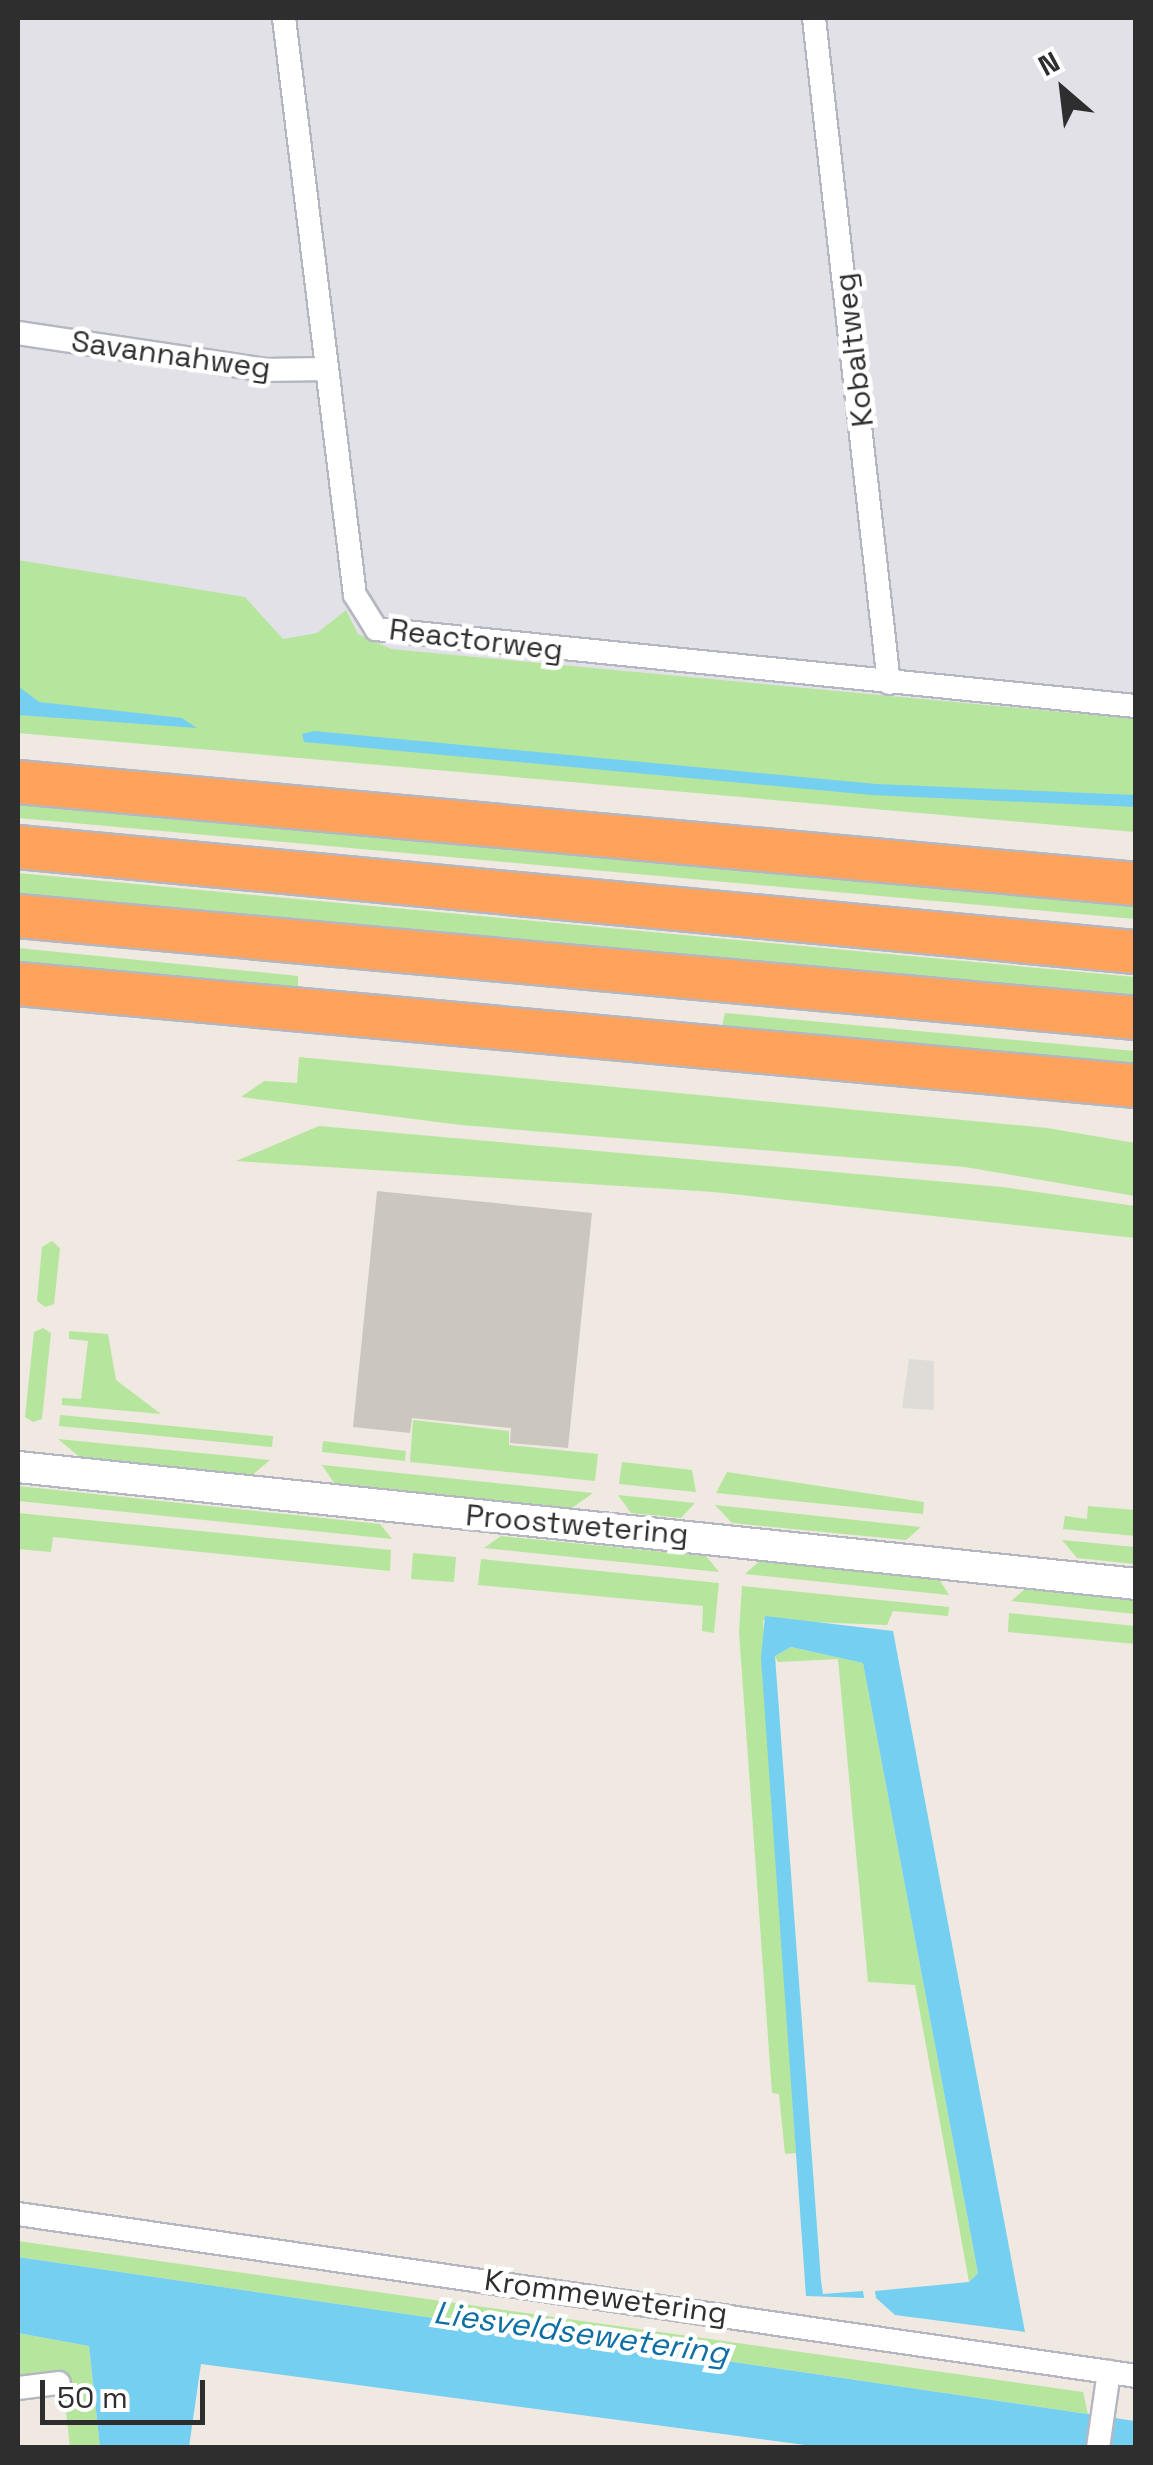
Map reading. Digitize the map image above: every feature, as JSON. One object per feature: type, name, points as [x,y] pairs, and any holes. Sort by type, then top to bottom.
[{"type":"highway","points":[[18,782],[1136,884]]},
{"type":"highway","points":[[18,847],[1136,952]]},
{"type":"highway","points":[[894,862],[1136,862]]},
{"type":"highway","points":[[18,916],[1136,1018]]},
{"type":"highway","points":[[18,984],[1136,1086]]},
{"type":"highway","points":[[1038,1076],[1136,1108]]},
{"type":"street","name":"Reactorweg","points":[[284,18],[355,595],[376,629],[1136,706]]},
{"type":"street","name":"Kobaltweg","points":[[814,18],[889,682]]},
{"type":"street","name":"Savannahweg","points":[[18,333],[265,370],[325,370]]},
{"type":"street","name":"Proostwetering","points":[[18,1467],[1136,1584]]},
{"type":"street","name":"Krommewetering","points":[[18,2214],[1136,2376]]},
{"type":"street","points":[[1098,2448],[1109,2372]]},
{"type":"street","points":[[18,2388],[59,2383]]},
{"type":"shaded area","points":[[18,18],[1135,18],[1135,729],[18,630]]},
{"type":"shaded area","points":[[909,1359],[934,1361],[934,1410],[902,1408]]},
{"type":"green space","points":[[18,560],[245,597],[283,639],[317,633],[346,610],[358,634],[391,649],[1135,719],[1135,832],[18,733]]},
{"type":"green space","points":[[18,796],[1135,897],[1135,919],[18,818]]},
{"type":"green space","points":[[18,873],[1135,977],[1135,997],[18,893]]},
{"type":"green space","points":[[18,948],[298,976],[298,987],[423,999],[422,1007],[18,969]]},
{"type":"green space","points":[[725,1013],[1135,1051],[1135,1073],[720,1034]]},
{"type":"green space","points":[[299,1057],[1047,1128],[1135,1143],[1135,1196],[965,1167],[461,1125],[241,1097],[264,1081],[297,1083]]},
{"type":"green space","points":[[319,1126],[1002,1187],[1135,1206],[1135,1238],[714,1192],[236,1161]]},
{"type":"green space","points":[[52,1241],[60,1248],[54,1304],[45,1307],[37,1301],[42,1247]]},
{"type":"green space","points":[[43,1328],[51,1333],[42,1419],[33,1422],[25,1417],[34,1332]]},
{"type":"green space","points":[[69,1331],[108,1334],[116,1380],[161,1414],[62,1405],[62,1398],[81,1399],[88,1341],[69,1339]]},
{"type":"green space","points":[[60,1415],[273,1436],[272,1447],[59,1426]]},
{"type":"green space","points":[[413,1420],[509,1431],[509,1445],[598,1454],[595,1481],[410,1462]]},
{"type":"green space","points":[[58,1439],[270,1460],[251,1476],[82,1459]]},
{"type":"green space","points":[[323,1441],[406,1451],[405,1461],[322,1452]]},
{"type":"green space","points":[[622,1462],[692,1470],[696,1492],[619,1484]]},
{"type":"green space","points":[[322,1465],[593,1493],[572,1508],[334,1483]]},
{"type":"green space","points":[[727,1472],[924,1502],[923,1514],[716,1493]]},
{"type":"green space","points":[[18,1486],[380,1524],[392,1539],[18,1501]]},
{"type":"green space","points":[[618,1495],[695,1503],[681,1518],[631,1513]]},
{"type":"green space","points":[[715,1505],[921,1527],[906,1540],[732,1523]]},
{"type":"green space","points":[[1088,1506],[1135,1510],[1135,1536],[1063,1529],[1065,1516],[1087,1519]]},
{"type":"green space","points":[[18,1513],[391,1550],[390,1571],[53,1537],[51,1552],[18,1549]]},
{"type":"green space","points":[[501,1536],[706,1556],[719,1572],[484,1548]]},
{"type":"green space","points":[[1062,1540],[1135,1547],[1135,1564],[1077,1558]]},
{"type":"green space","points":[[413,1553],[456,1557],[454,1582],[411,1579]]},
{"type":"green space","points":[[481,1559],[719,1583],[714,1633],[702,1631],[703,1606],[478,1585]]},
{"type":"green space","points":[[762,1559],[939,1579],[949,1595],[745,1574]]},
{"type":"green space","points":[[742,1586],[949,1607],[948,1616],[893,1611],[887,1625],[763,1620],[796,2153],[785,2154],[779,2094],[772,2093],[739,1632]]},
{"type":"green space","points":[[1026,1588],[1135,1599],[1135,1614],[1011,1601]]},
{"type":"green space","points":[[1009,1613],[1135,1626],[1135,1644],[1008,1632]]},
{"type":"green space","points":[[791,1647],[863,1663],[978,2273],[969,2282],[915,1985],[868,1982],[838,1659],[778,1662],[775,1656]]},
{"type":"green space","points":[[18,2241],[1083,2392],[1088,2414],[18,2257]]},
{"type":"green space","points":[[18,2333],[89,2346],[100,2447],[70,2447],[62,2375],[18,2377]]},
{"type":"water","points":[[18,686],[39,702],[182,718],[197,728],[18,715]]},
{"type":"water","points":[[314,731],[876,784],[1135,795],[1135,807],[872,795],[304,742],[302,734]]},
{"type":"water","points":[[765,1616],[893,1631],[1025,2332],[895,2315],[876,2298],[875,2291],[969,2282],[978,2273],[863,1663],[791,1647],[775,1656],[821,2281],[823,2294],[863,2291],[864,2298],[806,2296],[761,1658]]},
{"type":"water","points":[[18,2257],[1135,2421],[1135,2447],[820,2447],[201,2364],[189,2447],[100,2447],[89,2346],[18,2333]]},
{"type":"building","points":[[377,1191],[592,1213],[568,1448],[510,1443],[511,1428],[412,1418],[410,1433],[353,1427]]},
{"type":"water label","name":"Liesveldsewetering","points":[[581,2333]]}]
